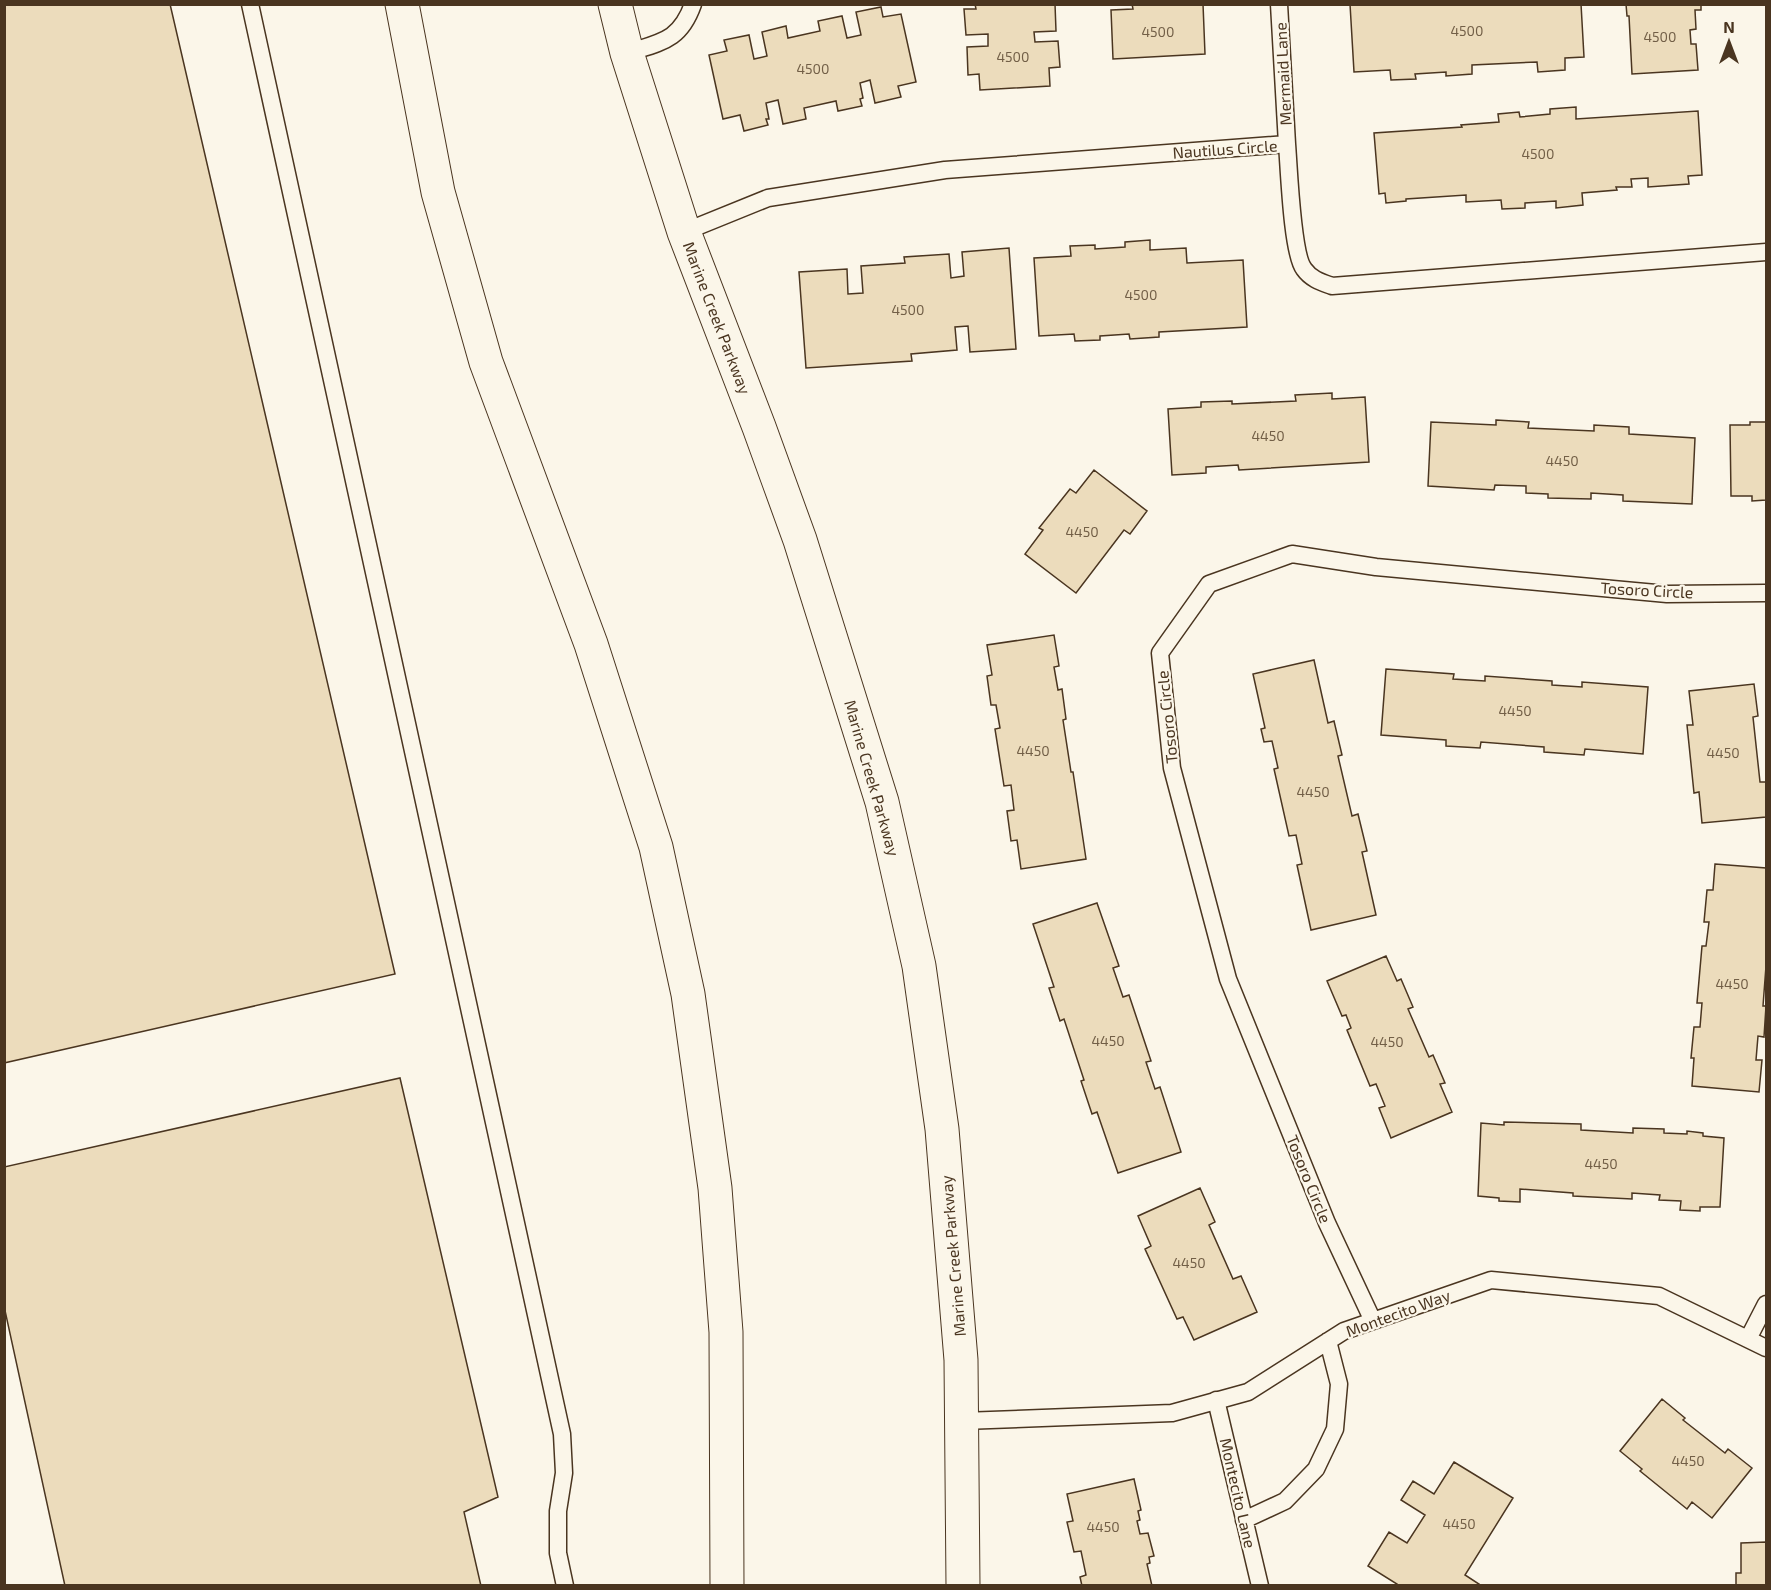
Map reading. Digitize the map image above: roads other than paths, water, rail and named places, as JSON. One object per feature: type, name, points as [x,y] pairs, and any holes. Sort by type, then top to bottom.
[{"type":"main road","points":[[402,4],[438,192],[483,350],[591,644],[656,847],[688,994],[715,1188],[726,1332],[727,1586]]},
{"type":"main road","name":"Marine Creek Parkway","points":[[615,4],[627,53],[684,232],[796,530],[882,802],[919,966],[942,1129],[962,1360],[963,1586]]},
{"type":"lane","points":[[250,4],[562,1434],[564,1473],[558,1511],[558,1553],[565,1586]]},
{"type":"lane","points":[[627,53],[670,39],[685,23],[693,4]]},
{"type":"lane","name":"Mermaid Lane","points":[[1279,4],[1287,144]]},
{"type":"lane","name":"Nautilus Circle","points":[[684,232],[768,198],[945,170],[1287,144],[1297,251],[1303,268],[1315,280],[1332,286],[1767,252]]},
{"type":"lane","name":"Tosoro Circle","points":[[1373,1321],[1327,1223],[1228,979],[1172,768],[1160,653],[1209,584],[1292,554],[1376,567],[1667,594],[1767,593]]},
{"type":"lane","name":"Montecito Way","points":[[963,1421],[1172,1413],[1248,1392],[1344,1331],[1491,1280],[1659,1296],[1767,1348]]},
{"type":"lane","points":[[1748,1339],[1767,1304]]},
{"type":"lane","points":[[1244,1520],[1285,1501],[1316,1469],[1335,1429],[1339,1384],[1328,1341]]},
{"type":"lane","name":"Montecito Lane","points":[[1216,1400],[1260,1586]]}]
